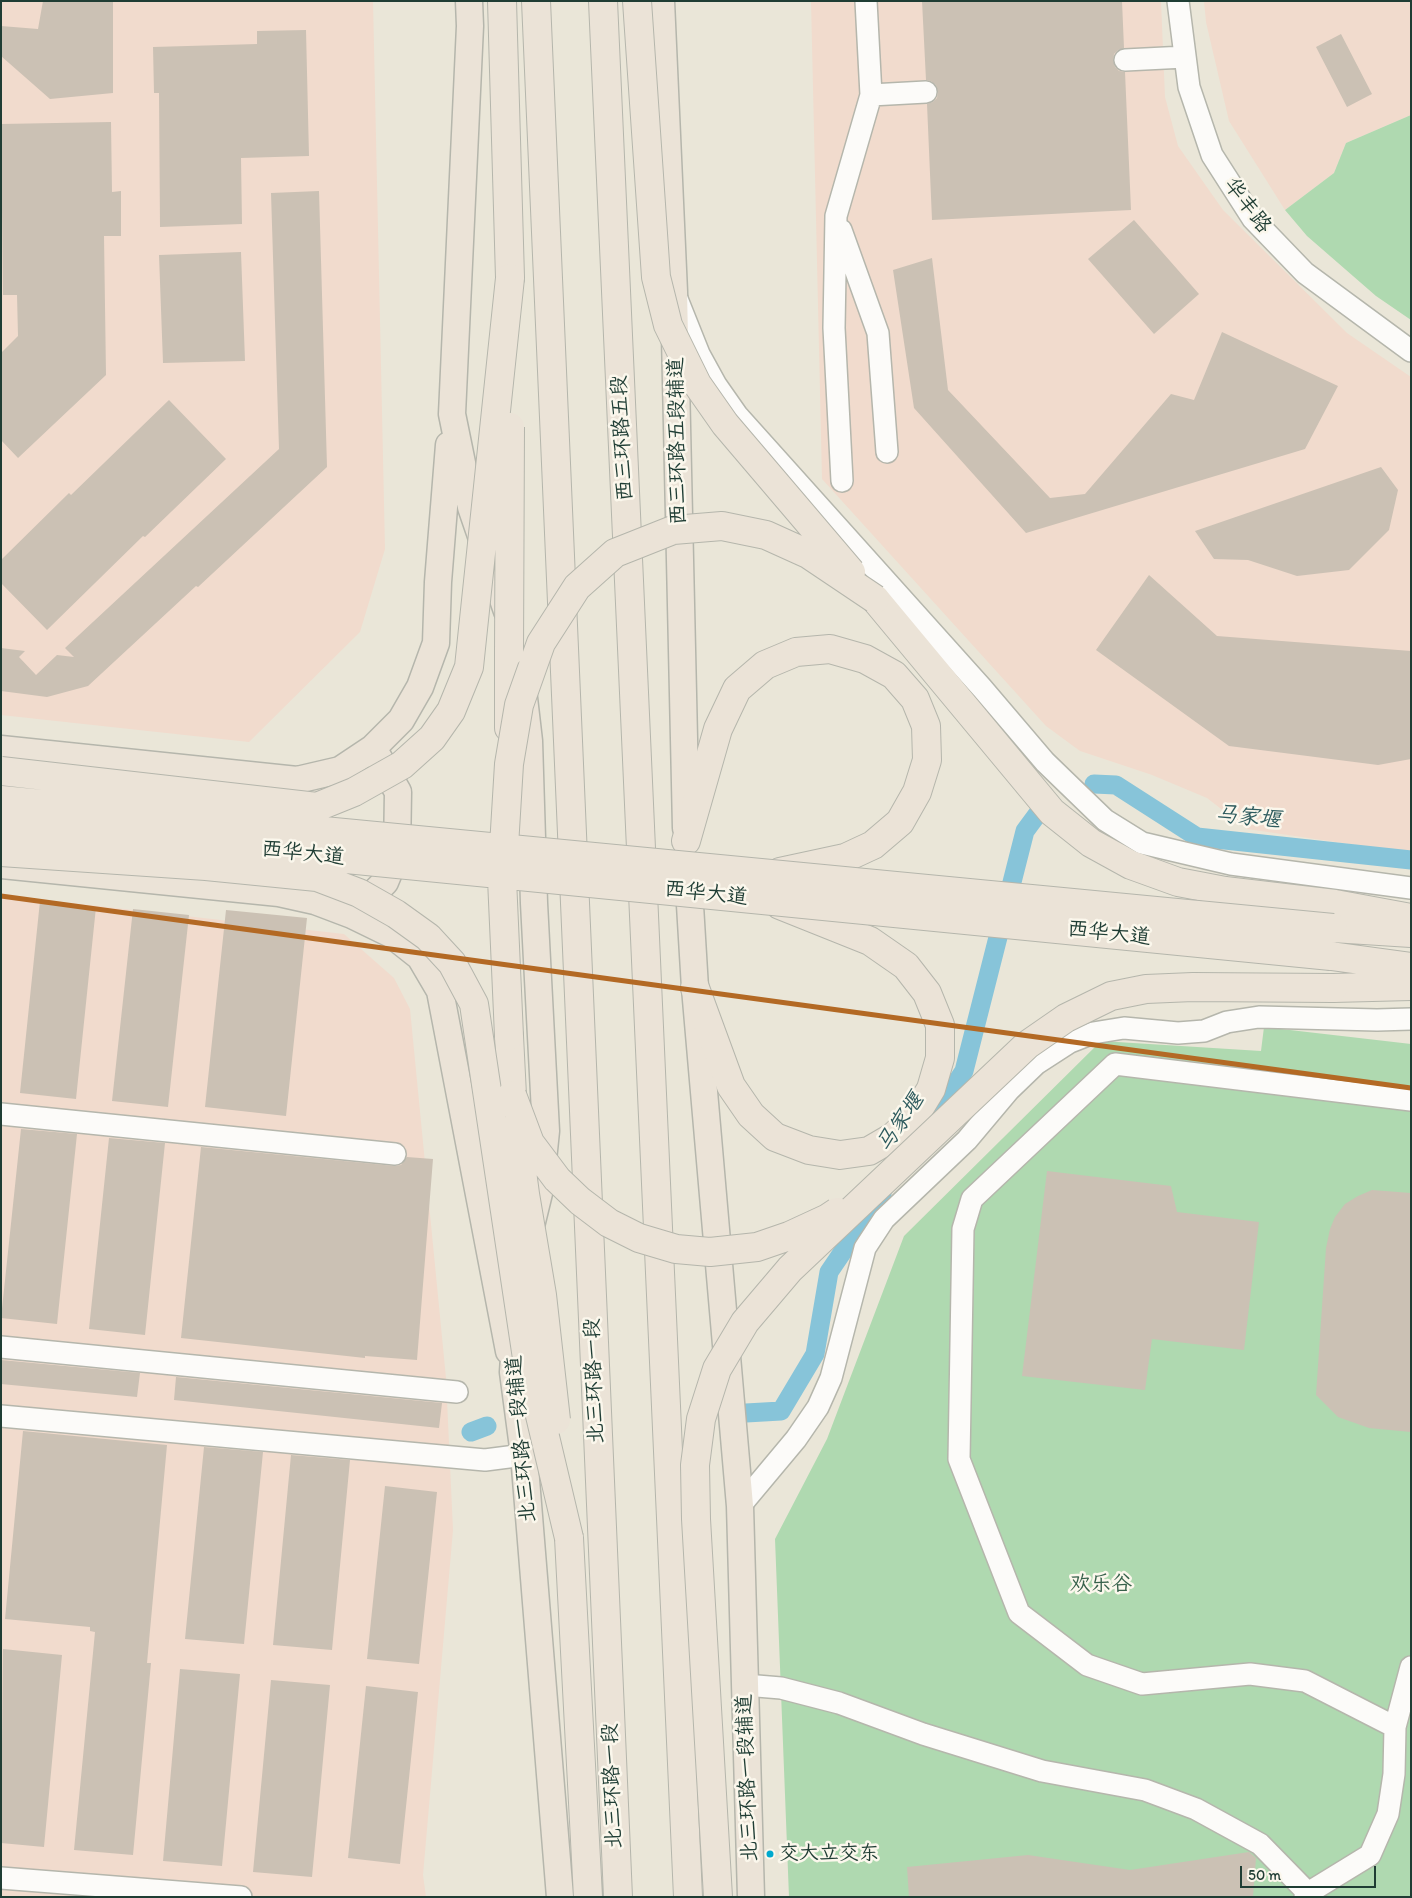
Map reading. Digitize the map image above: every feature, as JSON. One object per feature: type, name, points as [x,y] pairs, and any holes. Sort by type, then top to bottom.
[{"type":"highway","points":[[502,1],[510,278],[509,764],[502,879],[512,1095],[525,1194],[542,1295],[568,1538],[588,1897]]},
{"type":"highway","name":"北三环路一段","points":[[536,1],[618,1897]]},
{"type":"highway","name":"西三环路五段","points":[[603,1],[688,1897]]},
{"type":"highway","points":[[637,1],[656,277],[668,325],[697,384],[725,424],[875,599],[1052,812],[1091,843],[1131,865],[1178,882],[1334,916],[1411,918]]},
{"type":"highway","points":[[232,835],[317,808],[354,792],[402,765],[432,738],[451,711],[469,667],[510,278]]},
{"type":"highway","points":[[509,764],[519,705],[541,643],[577,587],[615,553],[673,530],[722,526],[766,535],[808,554],[875,599]]},
{"type":"highway","points":[[686,841],[718,728],[738,689],[765,666],[796,652],[830,649],[865,659],[894,675],[915,699],[926,726],[927,760],[917,792],[900,822],[874,845],[845,858],[771,874]]},
{"type":"highway","points":[[1,771],[317,808]]},
{"type":"highway","points":[[95,782],[170,829]]},
{"type":"highway","name":"西华大道","points":[[1,800],[170,829]]},
{"type":"highway","name":"西华大道","points":[[1,824],[170,829],[1334,916],[1411,933]]},
{"type":"highway","points":[[90,859],[170,829]]},
{"type":"highway","points":[[232,835],[317,877],[359,893],[396,914],[428,937],[452,963],[474,1004],[528,1365],[568,1538]]},
{"type":"highway","name":"西华大道","points":[[232,835],[767,900],[1331,956],[1411,967]]},
{"type":"highway","points":[[1,852],[206,866],[317,877]]},
{"type":"highway","points":[[695,988],[731,1086],[751,1115],[776,1137],[809,1150],[840,1154],[869,1151],[893,1137],[914,1117],[931,1089],[940,1058],[940,1026],[927,993],[906,966],[870,941],[767,900]]},
{"type":"highway","points":[[718,1897],[696,1519],[695,1465],[701,1419],[717,1369],[745,1322],[790,1269],[1028,1044],[1066,1018],[1111,996],[1146,989],[1411,986]]},
{"type":"highway","points":[[512,1095],[530,1143],[557,1179],[580,1201],[609,1223],[639,1238],[676,1249],[710,1252],[758,1247],[790,1236],[828,1218],[902,1164]]},
{"type":"main road","points":[[1,749],[297,780],[340,770],[373,748],[400,720],[420,687],[436,642],[438,582],[452,414],[469,1]]},
{"type":"main road","name":"西三环路五段辅道","points":[[661,1],[674,292],[686,841],[689,880]]},
{"type":"main road","name":"北三环路一段辅道","points":[[452,414],[471,507],[515,632],[530,741],[533,864],[546,1131],[540,1189],[526,1246],[517,1300],[513,1372],[524,1455],[560,1897]]},
{"type":"main road","points":[[352,915],[385,882],[397,853],[398,792],[373,748]]},
{"type":"main road","points":[[1,865],[279,893],[315,902],[352,915],[391,934],[420,957],[440,991],[513,1372]]},
{"type":"main road","name":"北三环路一段辅道","points":[[689,880],[695,988],[740,1506],[751,1897]]},
{"type":"street","points":[[842,481],[834,328],[836,216],[871,95],[866,1]]},
{"type":"street","name":"华丰路","points":[[1178,1],[1190,87],[1212,155],[1252,219],[1305,273],[1411,351]]},
{"type":"street","points":[[1125,60],[1185,57]]},
{"type":"street","points":[[871,95],[926,92]]},
{"type":"street","points":[[836,216],[878,333],[887,452]]},
{"type":"street","points":[[674,292],[704,362],[716,385],[737,415],[982,688],[1045,762],[1104,820],[1142,844],[1222,862],[1411,888]]},
{"type":"street","points":[[740,1506],[796,1440],[818,1408],[831,1378],[864,1248],[884,1219],[967,1140],[1009,1090],[1036,1064],[1070,1042],[1093,1033],[1124,1028],[1178,1033],[1204,1031],[1226,1022],[1259,1017],[1411,1019]]},
{"type":"street","points":[[1395,1727],[1306,1681],[1250,1674],[1142,1684],[1087,1664],[1019,1613],[959,1460],[963,1238],[972,1199],[1115,1064],[1411,1100]]},
{"type":"street","points":[[1,1114],[395,1154]]},
{"type":"street","points":[[1,1347],[457,1392]]},
{"type":"street","points":[[1,1416],[485,1460],[524,1455]]},
{"type":"street","points":[[745,1685],[781,1688],[839,1703],[923,1734],[1042,1772],[1145,1790],[1188,1806],[1260,1844],[1307,1895],[1370,1855],[1388,1814],[1394,1774],[1395,1727],[1411,1667]]},
{"type":"street","points":[[1,1878],[241,1897]]},
{"type":"shaded area","points":[[1,1],[373,1],[385,549],[360,632],[249,742],[1,715]]},
{"type":"shaded area","points":[[811,1],[1161,1],[1165,97],[1178,146],[1223,210],[1347,333],[1411,377],[1411,853],[1247,829],[1207,798],[1152,775],[1080,751],[1046,726],[822,479]]},
{"type":"shaded area","points":[[1204,1],[1411,1],[1411,115],[1346,143],[1334,173],[1285,210],[1229,121],[1206,22]]},
{"type":"shaded area","points":[[1,895],[344,934],[394,978],[410,1009],[446,1378],[453,1530],[423,1875],[426,1897],[1,1897]]},
{"type":"green space","points":[[1411,115],[1411,320],[1376,296],[1307,236],[1285,210],[1334,173],[1346,143]]},
{"type":"green space","name":"欢乐谷","points":[[1264,1027],[1411,1044],[1411,1897],[789,1897],[775,1539],[827,1439],[904,1236],[1101,1041],[1261,1051]]},
{"type":"building","points":[[43,1],[113,1],[113,93],[50,99],[1,56],[1,26],[38,29]]},
{"type":"building","points":[[922,1],[1122,1],[1124,48],[1114,54],[1113,60],[1115,67],[1119,71],[1125,72],[1131,210],[932,220],[927,104],[937,98],[938,92],[936,85],[926,80]]},
{"type":"building","points":[[306,30],[309,156],[241,158],[242,224],[160,227],[159,93],[154,93],[153,47],[257,44],[257,31]]},
{"type":"building","points":[[1341,34],[1372,94],[1347,107],[1316,47]]},
{"type":"building","points":[[111,122],[112,192],[121,191],[121,236],[104,236],[106,375],[18,458],[1,440],[1,353],[18,336],[17,295],[3,295],[1,124]]},
{"type":"building","points":[[319,191],[327,467],[88,686],[47,697],[1,691],[1,648],[25,651],[19,657],[36,675],[57,655],[74,657],[65,648],[279,449],[271,193]]},
{"type":"building","points":[[1134,220],[1199,294],[1154,334],[1088,259]]},
{"type":"building","points":[[241,252],[245,361],[163,363],[159,255]]},
{"type":"building","points":[[932,258],[948,390],[1050,498],[1085,494],[1171,394],[1194,400],[1222,332],[1338,386],[1305,449],[1026,533],[914,408],[893,270]]},
{"type":"building","points":[[169,400],[226,459],[145,537],[143,536],[47,630],[1,583],[1,560],[69,493],[71,495]]},
{"type":"building","points":[[1381,467],[1398,490],[1389,530],[1349,570],[1297,576],[1248,560],[1214,559],[1195,531]]},
{"type":"building","points":[[1149,575],[1217,636],[1411,651],[1411,759],[1378,765],[1229,746],[1096,650]]},
{"type":"building","points":[[40,901],[96,907],[76,1099],[20,1093]]},
{"type":"building","points":[[133,909],[189,915],[168,1107],[112,1101]]},
{"type":"building","points":[[226,910],[307,918],[286,1116],[205,1107]]},
{"type":"building","points":[[21,1129],[77,1134],[57,1324],[1,1318]]},
{"type":"building","points":[[109,1138],[165,1143],[145,1335],[89,1329]]},
{"type":"building","points":[[201,1147],[394,1166],[401,1165],[407,1157],[433,1159],[417,1360],[365,1356],[365,1358],[181,1338]]},
{"type":"building","points":[[1047,1171],[1171,1186],[1177,1212],[1259,1222],[1244,1350],[1152,1339],[1145,1390],[1022,1376]]},
{"type":"building","points":[[1372,1190],[1411,1193],[1411,1432],[1369,1428],[1338,1417],[1316,1395],[1326,1248],[1330,1229],[1335,1217],[1345,1204]]},
{"type":"building","points":[[1,1360],[140,1373],[137,1397],[1,1384]]},
{"type":"building","points":[[176,1377],[442,1403],[439,1428],[174,1400]]},
{"type":"building","points":[[23,1431],[167,1445],[147,1663],[151,1663],[133,1855],[74,1850],[95,1632],[90,1631],[90,1627],[5,1619]]},
{"type":"building","points":[[204,1447],[263,1452],[244,1644],[185,1639]]},
{"type":"building","points":[[291,1455],[350,1460],[332,1650],[273,1645]]},
{"type":"building","points":[[385,1486],[437,1492],[419,1664],[367,1659]]},
{"type":"building","points":[[3,1649],[62,1655],[44,1847],[1,1843]]},
{"type":"building","points":[[180,1669],[240,1674],[222,1866],[163,1861]]},
{"type":"building","points":[[271,1680],[330,1685],[312,1877],[253,1872]]},
{"type":"building","points":[[366,1686],[418,1692],[400,1864],[348,1858]]},
{"type":"building","points":[[1249,1852],[1256,1858],[1253,1897],[909,1897],[907,1867],[1028,1855],[1130,1870]]},
{"type":"waterway","name":"马家堰","points":[[1094,784],[1116,785],[1197,837],[1411,860]]},
{"type":"waterway","name":"马家堰","points":[[924,1131],[964,1071],[1025,831],[1039,812]]},
{"type":"waterway","name":"马家堰","points":[[746,1413],[781,1411],[815,1354],[829,1272],[882,1194]]},
{"type":"waterway","name":"马家堰","points":[[471,1432],[487,1426]]},
{"type":"transit line","points":[[1,896],[1411,1088]]},
{"type":"place","name":"交大立交东","points":[[770,1854]]}]
